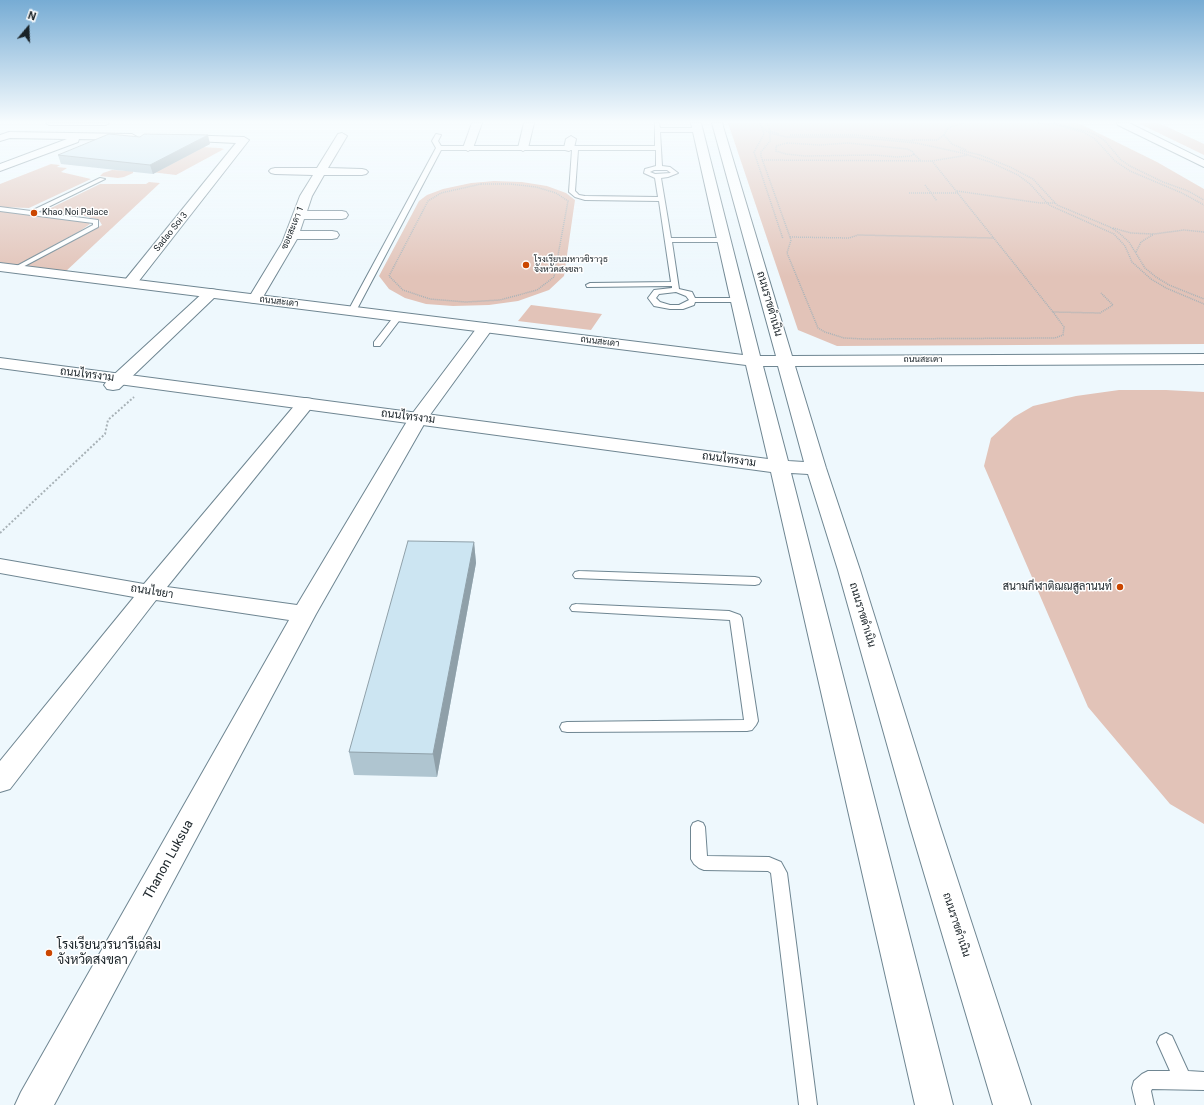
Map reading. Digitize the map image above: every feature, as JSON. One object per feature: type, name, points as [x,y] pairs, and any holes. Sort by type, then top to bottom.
[{"type":"street","name":"Sadao Soi 3","points":[[130,283],[216,175]]},
{"type":"street","name":"ซอยสะเดา 1","points":[[255,299],[289,243],[306,196],[320,175]]},
{"type":"street","points":[[711,175],[724,240],[753,361],[781,467],[934,1105]]},
{"type":"street","name":"ถนนราชดำเนิน","points":[[720,175],[786,361],[816,468],[1012,1105]]},
{"type":"street","points":[[299,215],[342,215]]},
{"type":"street","points":[[292,236],[332,235]]},
{"type":"street","name":"ถนนสะเดา","points":[[7,268],[753,361],[1204,359]]},
{"type":"street","points":[[116,382],[211,294]]},
{"type":"street","name":"Thanon Luksua","points":[[34,1105],[304,614],[418,418],[485,328]]},
{"type":"street","name":"ถนนไทรงาม","points":[[1,364],[116,382],[149,383],[781,467],[816,468]]},
{"type":"street","points":[[0,781],[150,592],[306,404]]},
{"type":"street","name":"ถนนไชยา","points":[[4,573],[304,614]]},
{"type":"lane","points":[[352,311],[426,175]]},
{"type":"lane","points":[[572,175],[572,192],[576,196],[585,198],[661,199]]},
{"type":"lane","points":[[649,175],[658,177],[672,175]]},
{"type":"lane","points":[[658,177],[676,287]]},
{"type":"lane","points":[[33,212],[102,180]]},
{"type":"lane","points":[[0,209],[96,221],[96,226],[7,268]]},
{"type":"lane","points":[[668,240],[724,240]]},
{"type":"lane","points":[[590,285],[676,287],[689,294],[693,300]]},
{"type":"lane","points":[[676,287],[657,292],[652,298],[657,304],[670,307],[686,305],[693,300],[739,300]]},
{"type":"lane","points":[[377,344],[398,317]]},
{"type":"lane","points":[[579,575],[755,581]]},
{"type":"lane","points":[[567,727],[747,726],[751,721],[736,618],[729,615],[576,608]]},
{"type":"lane","points":[[698,827],[699,859],[704,863],[769,864],[776,867],[779,872],[808,1105]]},
{"type":"lane","points":[[1166,1042],[1183,1080]]},
{"type":"lane","points":[[1145,1105],[1141,1088],[1148,1080],[1204,1081]]},
{"type":"path","points":[[762,175],[783,239]]},
{"type":"path","points":[[767,175],[791,240],[786,253],[818,328],[834,336],[864,339],[1055,338],[1063,335],[1064,327],[1061,321],[943,175]]},
{"type":"path","points":[[1017,175],[1030,184],[1050,205],[1114,234],[1125,246],[1132,262],[1151,279],[1173,291],[1204,304]]},
{"type":"path","points":[[1023,175],[1032,180],[1055,203],[1077,214],[1110,227],[1131,233],[1154,234],[1184,230],[1204,230]]},
{"type":"path","points":[[1138,175],[1204,204]]},
{"type":"path","points":[[1147,175],[1188,191],[1204,200]]},
{"type":"path","points":[[481,184],[510,184],[556,192],[568,201],[554,277],[537,290],[500,300],[466,302],[430,299],[403,290],[389,276],[428,201],[441,193],[481,184]]},
{"type":"path","points":[[925,185],[937,201]]},
{"type":"path","points":[[957,191],[1040,203],[1055,203]]},
{"type":"path","points":[[909,193],[959,194]]},
{"type":"path","points":[[1110,227],[1129,242],[1145,268],[1156,277],[1169,285],[1204,299]]},
{"type":"path","points":[[1136,252],[1141,242],[1154,234]]},
{"type":"path","points":[[790,237],[849,238],[858,235],[994,238]]},
{"type":"path","points":[[1053,312],[1100,312],[1113,305],[1101,293]]},
{"type":"path","points":[[0,533],[105,434],[108,420],[149,383]]},
{"type":"shaded area","points":[[24,175],[72,175],[91,179],[29,208],[0,207],[0,184]]},
{"type":"shaded area","points":[[101,175],[129,175],[118,178],[100,176]]},
{"type":"shaded area","points":[[745,175],[1179,175],[1204,189],[1204,344],[837,346],[798,330]]},
{"type":"shaded area","points":[[494,181],[522,182],[547,186],[566,193],[575,200],[564,276],[549,290],[518,301],[489,305],[453,306],[426,304],[405,298],[389,289],[379,276],[419,201],[427,195],[443,189],[471,183]]},
{"type":"shaded area","points":[[149,182],[160,183],[64,273],[22,268],[102,225],[99,220],[81,215],[52,212],[49,211],[51,208],[100,184],[146,184]]},
{"type":"shaded area","points":[[0,211],[86,221],[90,224],[14,267],[0,265]]},
{"type":"shaded area","points":[[531,305],[602,314],[591,330],[518,321]]},
{"type":"shaded area","name":"สนามกีฬาติณณสูลานนท์","points":[[1119,390],[1204,392],[1204,824],[1170,804],[1088,707],[984,466],[991,438],[1014,417],[1033,406],[1076,396]]},
{"type":"building","points":[[408,541],[474,542],[433,754],[349,752]]},
{"type":"place","name":"Khao Noi Palace","points":[[34,213]]},
{"type":"place","name":"โรงเรียนมหาวชิราวุธ จังหวัดสงขลา","points":[[526,265]]},
{"type":"place","name":"สนามกีฬาติณณสูลานนท์","points":[[1120,587]]},
{"type":"place","name":"โรงเรียนวรนารีเฉลิม จังหวัดสงขลา","points":[[49,953]]}]
